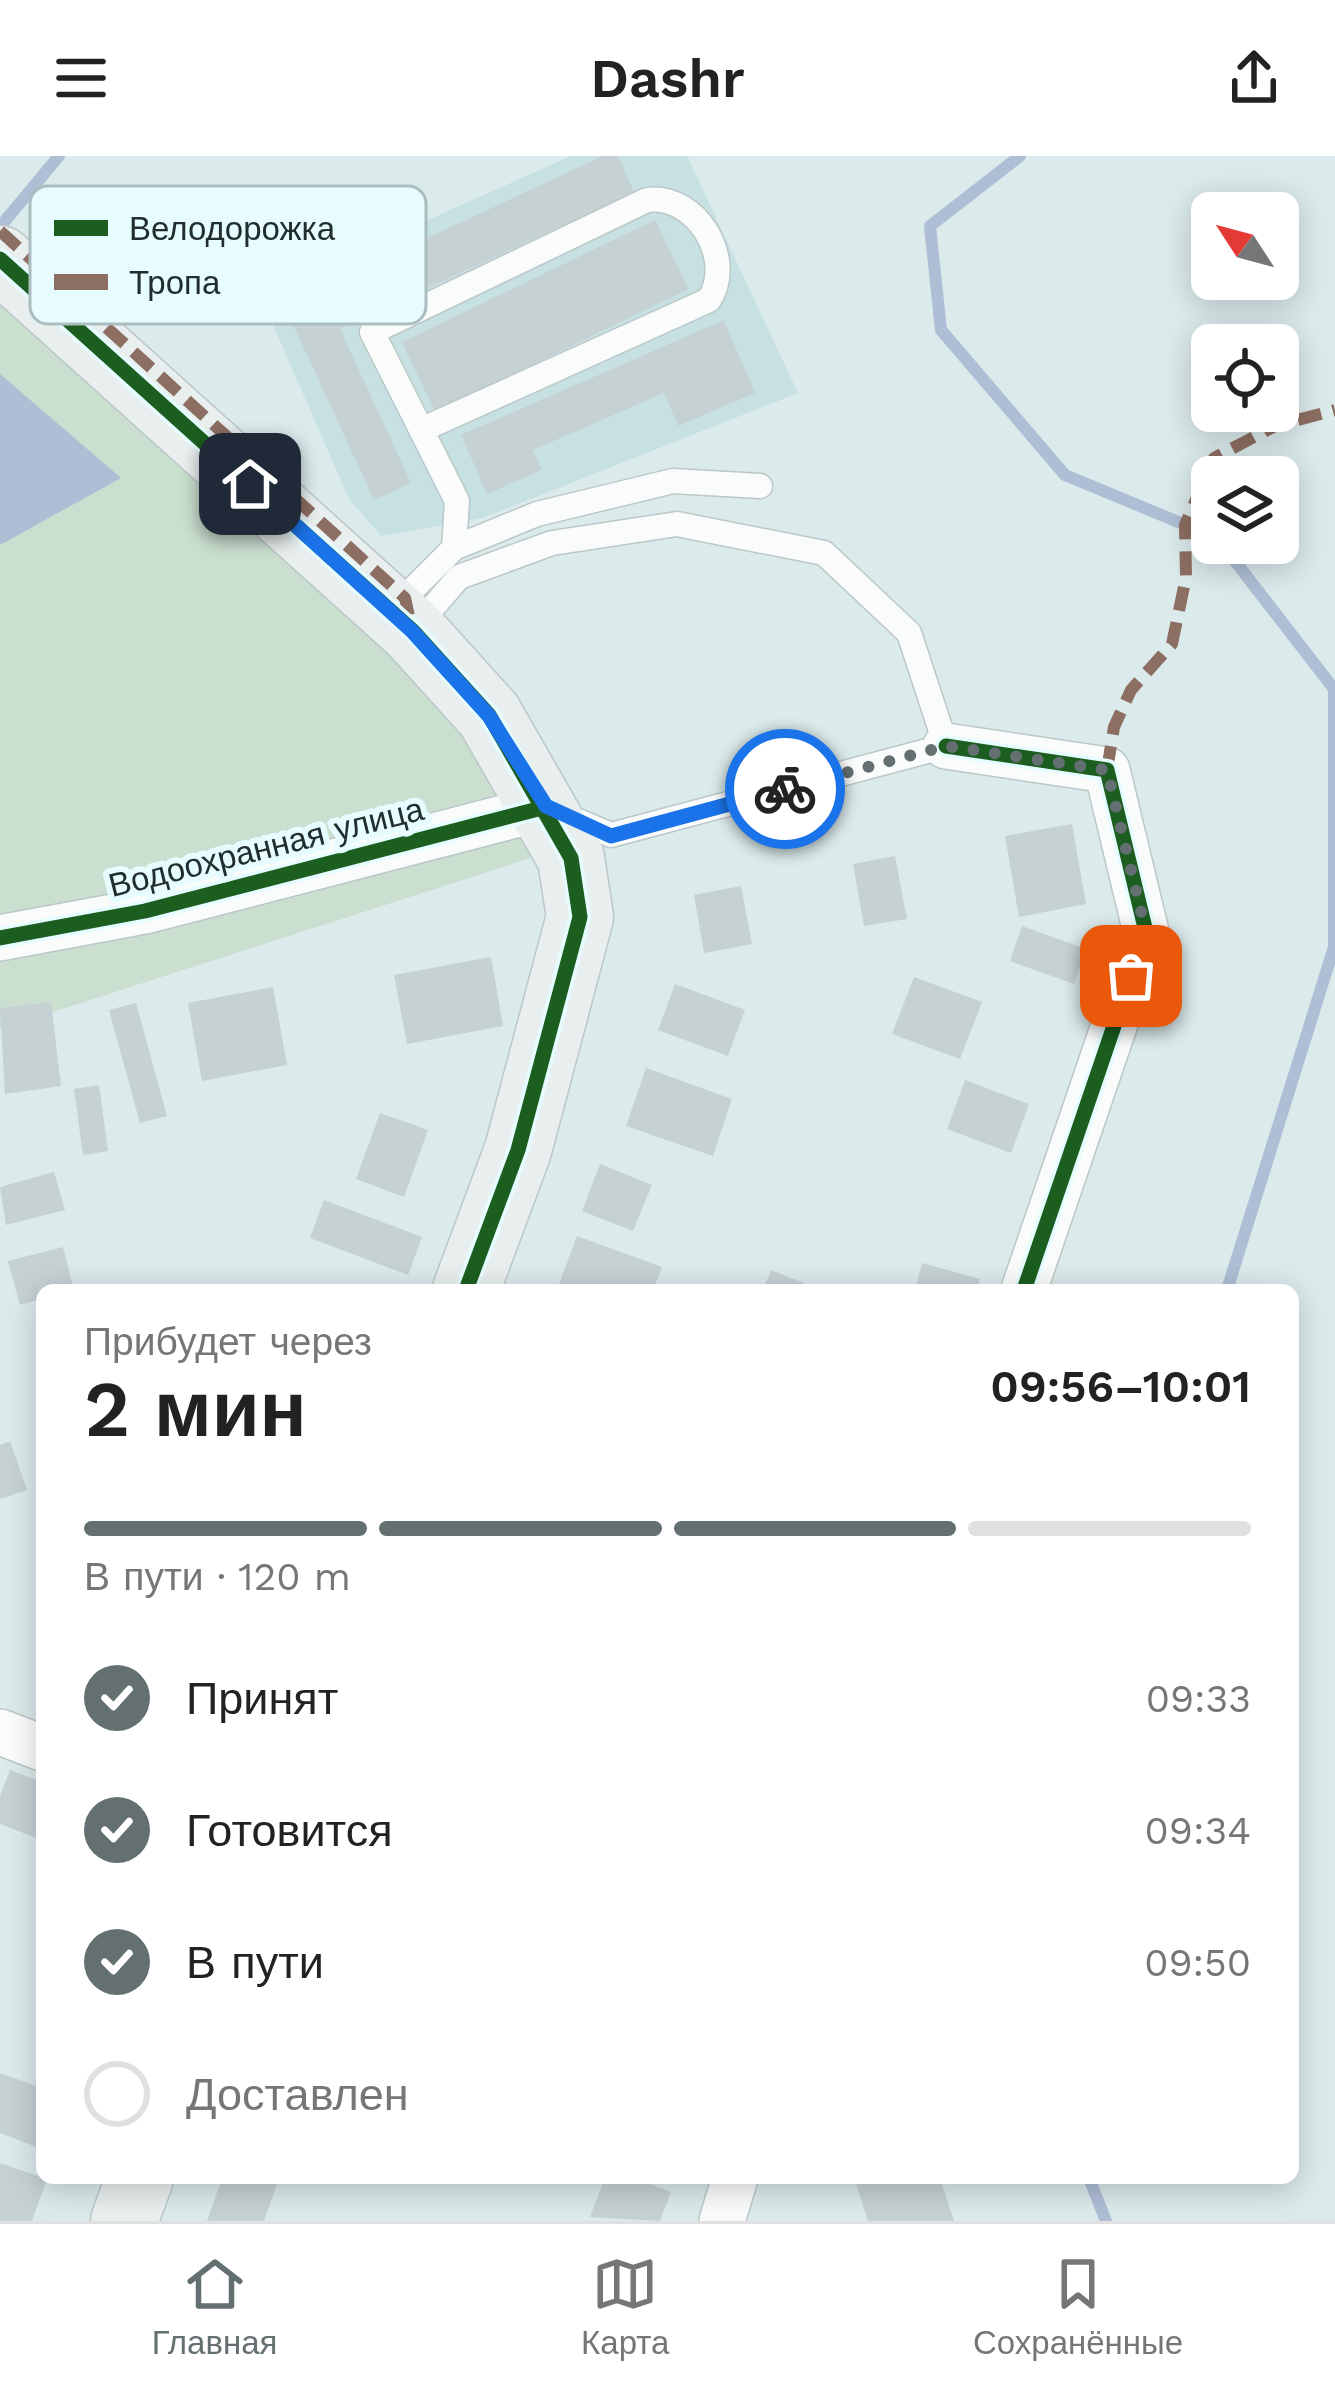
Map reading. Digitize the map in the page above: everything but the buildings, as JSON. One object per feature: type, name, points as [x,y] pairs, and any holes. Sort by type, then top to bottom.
[{"type":"street","points":[[2,261],[30,286]]},
{"type":"street","points":[[72,324],[402,621],[489,716],[546,806],[571,858],[580,917],[518,1150],[468,1284]]},
{"type":"street","points":[[946,746],[1107,770],[1146,932],[1026,1284]]},
{"type":"street","name":"Водоохранная улица","points":[[0,938],[145,911],[546,806]]},
{"type":"street","points":[[0,1732],[36,1746]]},
{"type":"street","points":[[124,2221],[138,2184]]},
{"type":"street","points":[[722,2221],[733,2184]]},
{"type":"lane","points":[[421,430],[709,300],[716,281],[711,243],[692,211],[664,197],[647,200],[426,306]]},
{"type":"lane","points":[[389,324],[372,332],[457,501],[454,548],[402,621]]},
{"type":"lane","points":[[454,548],[537,514],[673,481],[760,486]]},
{"type":"lane","points":[[402,621],[459,577],[552,543],[677,524],[824,553],[909,634],[946,746],[611,836],[546,806]]},
{"type":"shaded area","points":[[571,156],[687,156],[798,393],[483,518],[381,536],[349,499],[273,324],[426,324],[426,221]]},
{"type":"shaded area","points":[[0,374],[121,478],[0,545]]},
{"type":"green space","points":[[0,294],[389,652],[571,845],[0,1029]]},
{"type":"waterway","points":[[34,186],[59,156]]},
{"type":"waterway","points":[[1020,156],[930,226],[941,330],[1065,475],[1191,527]]},
{"type":"waterway","points":[[0,227],[30,191]]},
{"type":"waterway","points":[[1229,1284],[1334,947],[1334,689],[1237,564]]},
{"type":"waterway","points":[[1091,2184],[1106,2221]]},
{"type":"marked path","points":[[0,231],[30,258]]},
{"type":"marked path","points":[[103,324],[405,598],[411,625]]},
{"type":"marked path","points":[[1107,770],[1114,727],[1131,690],[1172,644],[1186,577],[1185,525],[1214,458],[1275,426],[1335,410]]},
{"type":"cycle path","points":[[0,259],[30,286]]},
{"type":"cycle path","points":[[72,324],[413,631],[489,715],[571,858],[580,917],[518,1150],[468,1284]]},
{"type":"cycle path","points":[[946,746],[1107,770],[1146,932],[1026,1284]]},
{"type":"cycle path","points":[[0,938],[145,911],[546,807]]},
{"type":"way so far","points":[[785,789],[946,746],[1107,770],[1146,932],[1131,976]]},
{"type":"route","points":[[250,484],[412,631],[489,716],[546,806],[611,836],[785,789]]}]
